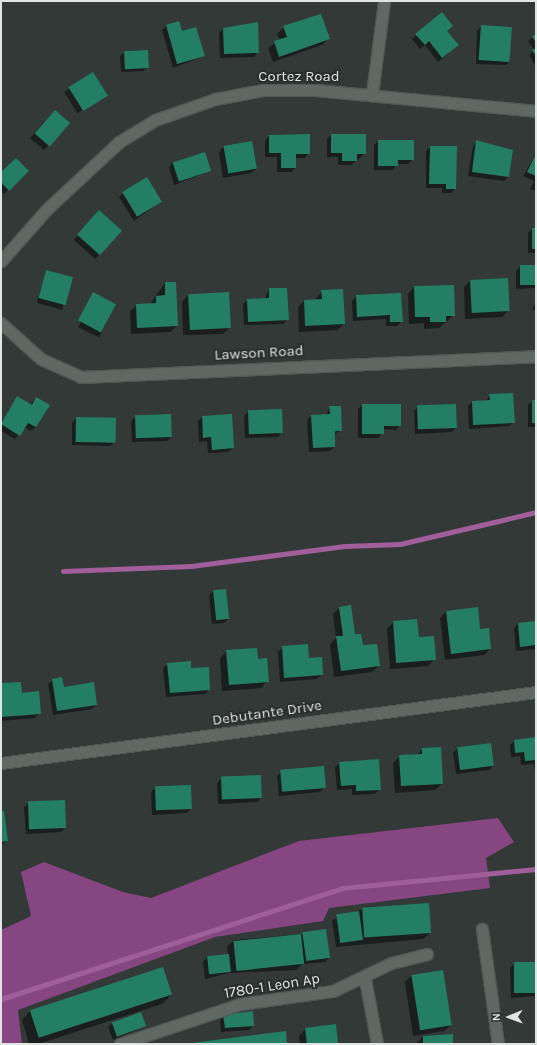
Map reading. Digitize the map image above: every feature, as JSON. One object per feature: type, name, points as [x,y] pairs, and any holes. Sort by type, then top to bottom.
[{"type":"street","points":[[372,94],[384,1]]},
{"type":"street","name":"Cortez Road","points":[[1,261],[77,179],[119,142],[155,120],[215,99],[263,90],[372,94],[536,111]]},
{"type":"street","name":"Lawson Road","points":[[1,323],[41,359],[81,377],[536,356]]},
{"type":"street","name":"Debutante Drive","points":[[1,763],[536,692]]},
{"type":"street","points":[[482,929],[498,1044]]},
{"type":"street","name":"1780-1 Leon Ap","points":[[120,1044],[240,1004],[333,991],[365,978],[391,962],[427,954]]},
{"type":"street","points":[[365,978],[377,1044]]},
{"type":"shaded area","points":[[498,818],[514,842],[486,858],[490,888],[329,908],[323,921],[215,937],[18,1010],[22,1044],[1,1044],[1,930],[31,916],[21,872],[44,862],[123,892],[151,898],[299,841]]},
{"type":"building","points":[[442,12],[453,26],[447,31],[459,45],[442,58],[429,41],[425,45],[415,34]]},
{"type":"building","points":[[321,14],[330,39],[279,57],[274,41],[287,37],[283,26]]},
{"type":"building","points":[[179,21],[182,31],[196,27],[205,56],[177,64],[166,25]]},
{"type":"building","points":[[258,22],[259,53],[224,54],[223,28]]},
{"type":"building","points":[[481,25],[512,27],[509,62],[479,60]]},
{"type":"building","points":[[536,34],[536,43],[532,36]]},
{"type":"building","points":[[536,48],[536,56],[532,50]]},
{"type":"building","points":[[148,50],[149,68],[125,69],[124,51]]},
{"type":"building","points":[[93,72],[108,96],[83,111],[68,87]]},
{"type":"building","points":[[55,110],[70,123],[50,147],[35,133]]},
{"type":"building","points":[[310,134],[310,154],[296,154],[296,168],[281,168],[281,153],[269,153],[269,135]]},
{"type":"building","points":[[331,134],[366,134],[366,154],[357,154],[357,161],[342,161],[342,153],[331,153]]},
{"type":"building","points":[[378,140],[414,140],[414,160],[398,160],[398,166],[378,166]]},
{"type":"building","points":[[476,140],[513,150],[509,177],[472,172]]},
{"type":"building","points":[[252,141],[257,169],[228,174],[223,146]]},
{"type":"building","points":[[430,146],[457,146],[456,189],[446,189],[446,184],[429,184]]},
{"type":"building","points":[[205,152],[211,171],[179,182],[173,163]]},
{"type":"building","points":[[536,154],[536,176],[527,172]]},
{"type":"building","points":[[16,158],[29,171],[9,191],[1,182],[1,172]]},
{"type":"building","points":[[147,177],[162,202],[137,217],[122,192]]},
{"type":"building","points":[[99,210],[122,231],[100,255],[77,235]]},
{"type":"building","points":[[532,228],[536,228],[536,249],[532,249]]},
{"type":"building","points":[[520,265],[536,265],[536,285],[520,285]]},
{"type":"building","points":[[46,270],[73,277],[66,305],[38,298]]},
{"type":"building","points":[[508,278],[510,311],[472,313],[470,280]]},
{"type":"building","points":[[165,282],[176,282],[178,326],[137,328],[136,304],[156,303],[156,296],[165,295]]},
{"type":"building","points":[[454,285],[455,316],[446,316],[446,322],[430,322],[430,317],[415,317],[414,286]]},
{"type":"building","points":[[269,288],[287,288],[289,320],[248,322],[247,299],[269,298]]},
{"type":"building","points":[[343,289],[345,324],[305,326],[304,300],[322,299],[321,290]]},
{"type":"building","points":[[93,292],[116,304],[101,332],[78,320]]},
{"type":"building","points":[[229,292],[231,328],[190,330],[188,294]]},
{"type":"building","points":[[401,293],[403,322],[390,322],[390,315],[357,317],[356,295]]},
{"type":"building","points":[[513,393],[515,423],[473,425],[472,401],[490,400],[489,394]]},
{"type":"building","points":[[17,396],[32,405],[36,397],[50,405],[36,427],[28,423],[20,436],[1,424]]},
{"type":"building","points":[[532,400],[536,400],[536,423],[532,423]]},
{"type":"building","points":[[362,404],[401,404],[401,426],[384,426],[384,434],[362,434]]},
{"type":"building","points":[[456,404],[457,428],[418,429],[417,405]]},
{"type":"building","points":[[329,406],[341,406],[342,431],[335,431],[335,447],[313,448],[311,415],[330,414]]},
{"type":"building","points":[[282,409],[283,433],[249,434],[248,410]]},
{"type":"building","points":[[171,414],[172,437],[136,438],[135,415]]},
{"type":"building","points":[[232,414],[234,448],[212,450],[211,437],[203,438],[202,416]]},
{"type":"building","points":[[76,417],[116,418],[116,443],[76,442]]},
{"type":"building","points":[[226,589],[229,619],[216,620],[213,590]]},
{"type":"building","points":[[351,605],[355,634],[361,634],[363,645],[377,644],[380,666],[341,671],[336,636],[343,636],[339,607]]},
{"type":"building","points":[[478,607],[480,629],[489,628],[491,649],[451,654],[446,611]]},
{"type":"building","points":[[417,619],[419,637],[434,636],[436,660],[396,663],[393,621]]},
{"type":"building","points":[[536,621],[536,645],[520,647],[518,623]]},
{"type":"building","points":[[308,644],[309,658],[322,657],[323,675],[284,678],[282,646]]},
{"type":"building","points":[[257,648],[258,659],[267,658],[269,682],[229,685],[226,650]]},
{"type":"building","points":[[191,661],[191,668],[209,667],[210,690],[170,693],[167,663]]},
{"type":"building","points":[[62,677],[64,687],[94,682],[97,705],[57,711],[52,679]]},
{"type":"building","points":[[21,682],[22,693],[39,691],[41,714],[1,717],[1,683]]},
{"type":"building","points":[[536,737],[536,760],[525,761],[524,752],[515,753],[514,740]]},
{"type":"building","points":[[491,743],[494,766],[460,770],[457,747]]},
{"type":"building","points":[[441,747],[443,784],[401,786],[399,755],[422,754],[422,748]]},
{"type":"building","points":[[379,759],[381,790],[356,791],[356,785],[341,786],[339,762]]},
{"type":"building","points":[[324,766],[326,788],[282,792],[280,770]]},
{"type":"building","points":[[261,775],[262,798],[222,799],[221,776]]},
{"type":"building","points":[[191,785],[192,809],[156,810],[155,786]]},
{"type":"building","points":[[65,800],[66,828],[29,829],[28,801]]},
{"type":"building","points":[[1,811],[4,811],[8,841],[1,842]]},
{"type":"building","points":[[429,903],[431,933],[364,938],[362,908]]},
{"type":"building","points":[[359,911],[363,940],[340,943],[336,914]]},
{"type":"building","points":[[326,929],[330,958],[306,961],[302,932]]},
{"type":"building","points":[[301,934],[304,964],[237,971],[233,941]]},
{"type":"building","points":[[229,954],[231,972],[209,974],[207,956]]},
{"type":"building","points":[[514,962],[536,962],[536,993],[514,993]]},
{"type":"building","points":[[163,967],[172,995],[39,1038],[30,1010]]},
{"type":"building","points":[[443,970],[452,1025],[420,1030],[411,975]]},
{"type":"building","points":[[253,1011],[254,1026],[225,1028],[223,1015]]},
{"type":"building","points":[[141,1012],[146,1026],[117,1037],[112,1023]]},
{"type":"building","points":[[336,1024],[338,1044],[307,1044],[305,1028]]},
{"type":"building","points":[[286,1031],[287,1044],[192,1044],[192,1043]]},
{"type":"building","points":[[453,1034],[453,1044],[423,1044],[423,1036]]},
{"type":"waterway","points":[[63,571],[191,566],[345,546],[400,544],[536,512]]},
{"type":"waterway","points":[[1,999],[342,888],[536,869]]}]
